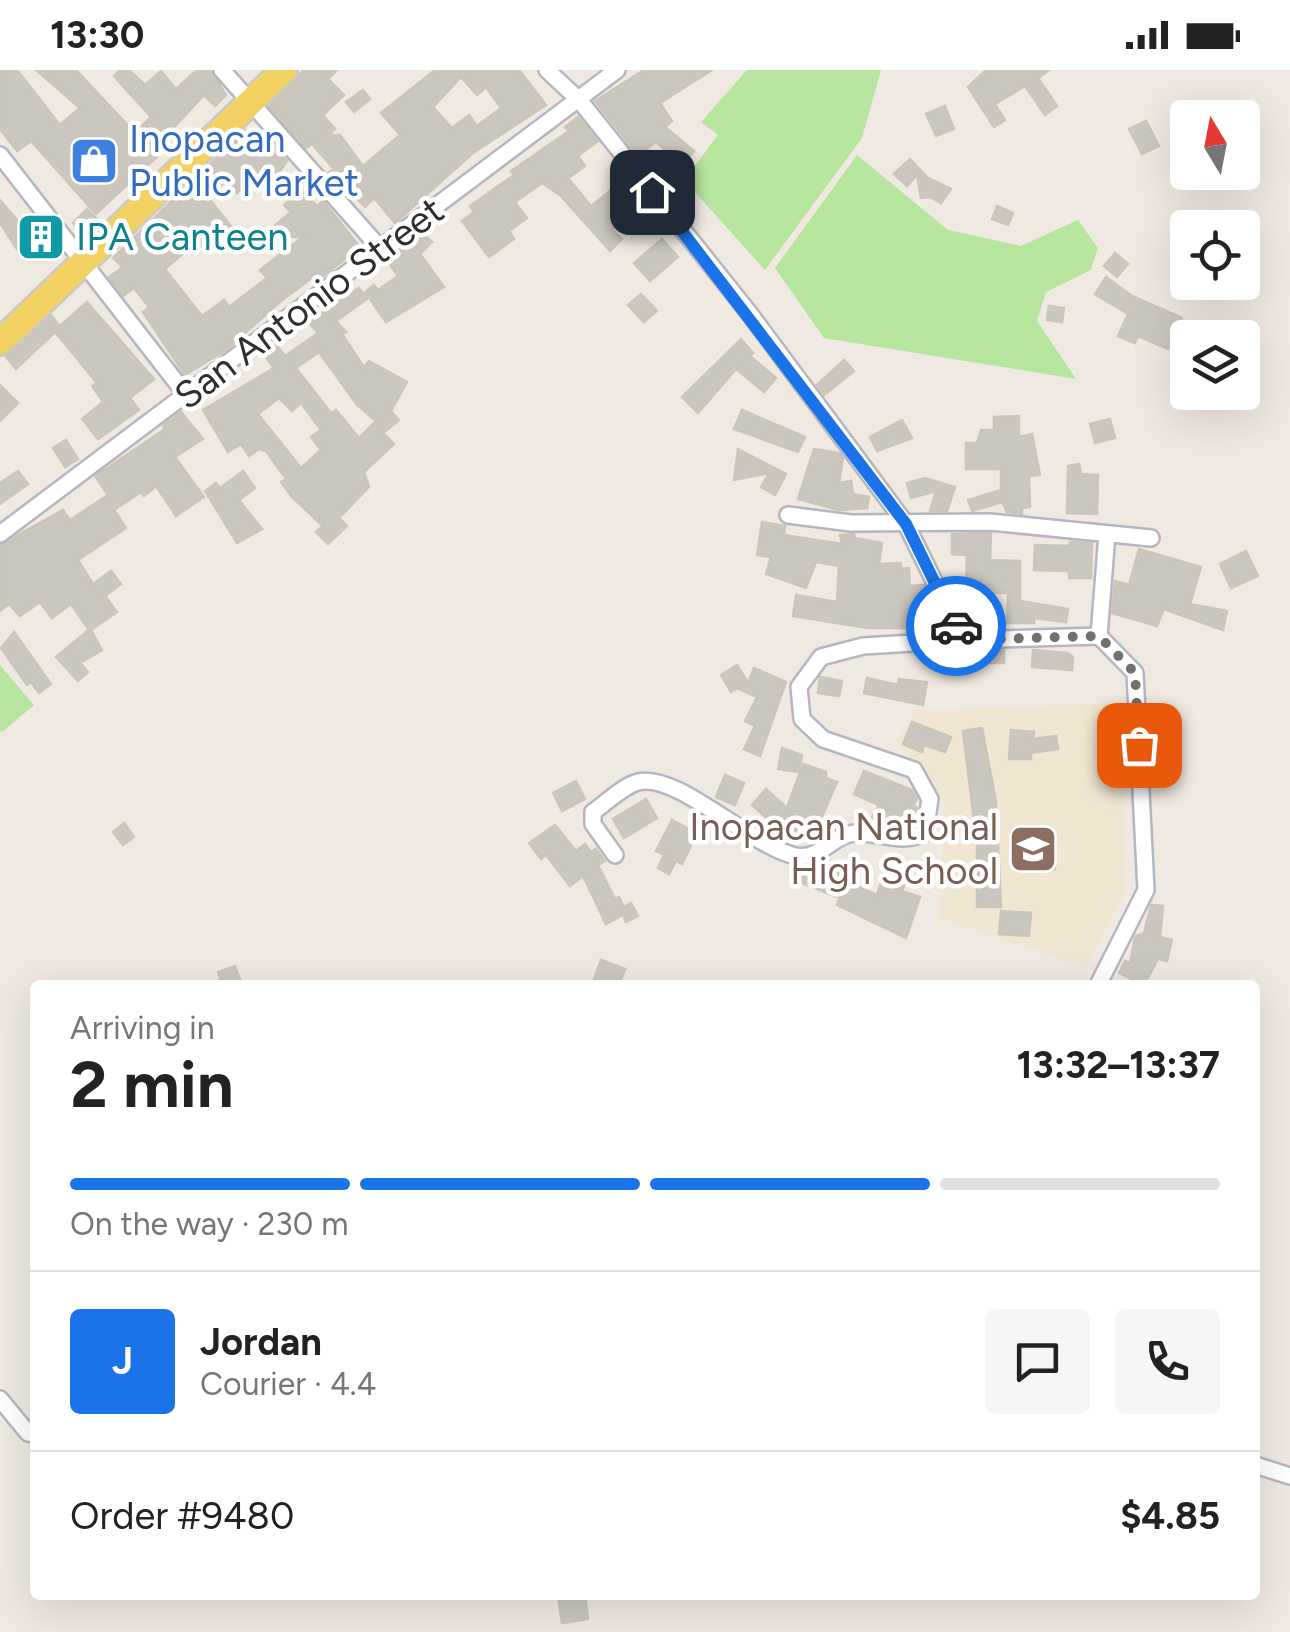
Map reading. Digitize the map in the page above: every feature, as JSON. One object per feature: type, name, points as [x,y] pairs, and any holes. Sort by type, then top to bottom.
[{"type":"main road","points":[[0,342],[284,70]]},
{"type":"street","points":[[222,70],[379,248]]},
{"type":"street","points":[[547,70],[580,101],[750,314],[906,524],[962,640]]},
{"type":"street","name":"San Antonio Street","points":[[0,534],[617,70]]},
{"type":"street","points":[[0,155],[187,396]]},
{"type":"street","points":[[788,515],[851,523],[990,522],[1151,538]]},
{"type":"street","points":[[1099,636],[1107,534]]},
{"type":"street","points":[[614,855],[593,824],[593,812],[636,782],[658,781],[744,833],[797,856],[816,854],[856,832],[908,841],[926,833],[930,799],[914,770],[823,739],[802,718],[799,687],[821,657],[862,646],[1099,636],[1135,673],[1146,890],[1101,980]]},
{"type":"street","points":[[0,1399],[30,1431]]},
{"type":"street","points":[[1260,1467],[1290,1476]]},
{"type":"shaded area","name":"Inopacan National High School","points":[[1121,703],[1125,895],[1086,967],[938,918],[945,803],[896,740],[917,711]]},
{"type":"green space","points":[[747,70],[881,70],[862,138],[765,270],[684,180],[718,135],[701,122]]},
{"type":"green space","points":[[857,155],[948,230],[1021,246],[1078,220],[1098,248],[1091,270],[1046,292],[1037,321],[1076,379],[824,338],[775,268]]},
{"type":"green space","points":[[0,665],[34,705],[2,732],[0,731]]},
{"type":"building","points":[[0,70],[17,70],[60,125],[80,108],[36,70],[76,70],[135,133],[151,117],[114,76],[120,70],[129,70],[145,85],[161,71],[176,89],[197,70],[211,70],[226,95],[215,106],[204,95],[152,151],[157,157],[96,214],[31,141],[17,151],[0,129]]},
{"type":"building","points":[[304,70],[337,70],[328,79],[344,95],[323,115],[335,129],[328,135],[340,135],[363,166],[400,135],[381,113],[435,70],[519,70],[546,105],[473,153],[395,223],[374,198],[365,207],[351,192],[347,194],[328,173],[334,169],[312,144],[306,148],[269,106]],"holes":[[[461,77],[477,95],[486,87],[501,108],[477,126],[469,115],[452,128],[433,107]]]},
{"type":"building","points":[[644,70],[712,70],[660,103],[672,121],[665,127],[694,151],[683,165],[656,142],[638,155],[595,101]]},
{"type":"building","points":[[986,70],[1049,70],[1038,78],[1057,106],[1045,115],[1025,86],[995,104],[1005,120],[994,127],[968,87]]},
{"type":"building","points":[[363,90],[370,99],[354,112],[346,102]]},
{"type":"building","points":[[945,106],[954,129],[936,136],[926,114]]},
{"type":"building","points":[[578,117],[598,141],[578,156],[585,166],[568,178],[591,206],[620,183],[639,208],[612,229],[622,239],[610,251],[561,196],[542,183],[515,202],[527,218],[509,231],[514,239],[489,257],[462,221],[474,212],[470,206],[514,175],[511,171],[569,131],[565,127]]},
{"type":"building","points":[[1146,121],[1159,146],[1142,154],[1129,129]]},
{"type":"building","points":[[245,130],[266,152],[275,147],[287,161],[272,182],[261,170],[256,175],[249,167],[252,179],[237,193],[226,181],[207,196],[238,235],[187,250],[165,269],[202,316],[224,300],[229,307],[267,278],[260,270],[303,237],[262,236],[291,212],[284,205],[301,189],[317,206],[323,201],[360,247],[316,282],[313,277],[281,301],[226,350],[185,375],[143,312],[149,307],[134,288],[123,296],[109,277],[123,267],[113,258]]},
{"type":"building","points":[[910,159],[928,178],[951,189],[941,203],[930,197],[921,198],[917,175],[907,186],[894,174]]},
{"type":"building","points":[[0,200],[22,226],[32,217],[50,238],[42,246],[34,238],[19,252],[0,223]]},
{"type":"building","points":[[997,206],[1013,213],[1008,225],[992,219]]},
{"type":"building","points":[[87,209],[97,219],[83,232],[73,223]]},
{"type":"building","points":[[421,232],[432,242],[420,254],[444,287],[386,322],[365,292],[374,285],[378,290],[398,276],[386,259]]},
{"type":"building","points":[[662,239],[678,257],[650,281],[634,263]]},
{"type":"building","points":[[1115,253],[1128,264],[1117,277],[1104,266]]},
{"type":"building","points":[[1106,277],[1132,296],[1182,318],[1170,320],[1168,349],[1138,336],[1135,343],[1118,336],[1128,314],[1095,294]]},
{"type":"building","points":[[359,288],[367,299],[336,321],[346,332],[342,334],[364,367],[369,361],[407,382],[391,411],[399,420],[383,433],[394,444],[364,472],[369,487],[339,518],[347,526],[328,544],[316,532],[323,526],[292,497],[281,482],[286,479],[266,451],[259,449],[249,456],[241,444],[228,452],[203,410],[274,368],[263,353],[276,344],[285,356],[318,333],[308,322]],"holes":[[[319,352],[357,405],[376,421],[359,438],[336,410],[331,413],[296,368]],[[279,398],[292,411],[301,403],[321,430],[311,437],[321,450],[301,468],[258,414]]]},
{"type":"building","points":[[641,294],[657,311],[644,322],[628,305]]},
{"type":"building","points":[[87,302],[154,379],[130,398],[139,410],[98,439],[82,419],[103,402],[92,386],[97,383],[55,332],[16,369],[6,357],[51,315],[60,326]]},
{"type":"building","points":[[1049,306],[1064,308],[1062,322],[1047,320]]},
{"type":"building","points":[[741,339],[753,353],[750,356],[776,378],[764,392],[736,369],[698,413],[682,397]]},
{"type":"building","points":[[844,360],[854,371],[824,395],[817,385]]},
{"type":"building","points":[[0,385],[18,403],[0,421]]},
{"type":"building","points":[[742,410],[805,437],[798,452],[734,429]]},
{"type":"building","points":[[181,412],[203,439],[175,457],[204,497],[176,516],[156,486],[144,496],[141,492],[114,510],[126,528],[78,560],[93,584],[111,571],[121,584],[105,596],[117,612],[91,630],[102,650],[80,663],[88,672],[78,681],[56,657],[89,630],[71,604],[52,618],[40,602],[20,616],[9,604],[0,611],[0,545],[63,510],[70,520],[108,495],[95,476],[165,429],[163,426]]},
{"type":"building","points":[[1019,416],[1019,437],[1032,434],[1040,475],[1029,476],[1030,507],[1022,508],[1022,514],[1007,512],[1002,502],[972,511],[968,500],[1001,490],[1001,469],[966,469],[966,443],[977,443],[981,430],[994,430],[994,417]]},
{"type":"building","points":[[1110,419],[1115,438],[1095,443],[1090,424]]},
{"type":"building","points":[[902,420],[912,438],[877,451],[870,437]]},
{"type":"building","points":[[66,440],[78,459],[65,467],[53,448]]},
{"type":"building","points":[[738,449],[786,474],[775,495],[761,487],[769,473],[734,480]]},
{"type":"building","points":[[814,449],[839,453],[843,458],[839,483],[851,481],[853,494],[869,497],[867,508],[839,510],[798,499]]},
{"type":"building","points":[[1079,464],[1081,474],[1098,475],[1097,514],[1067,513],[1068,466]]},
{"type":"building","points":[[18,471],[28,484],[0,504],[0,483]]},
{"type":"building","points":[[243,471],[255,488],[239,500],[262,529],[237,543],[205,491],[216,483],[220,488]]},
{"type":"building","points":[[925,478],[955,487],[947,511],[930,511],[936,491],[911,498],[907,483]]},
{"type":"building","points":[[762,522],[785,526],[784,535],[842,544],[840,535],[854,534],[855,538],[882,543],[879,564],[901,563],[901,569],[909,568],[910,586],[924,585],[930,598],[925,628],[868,628],[793,616],[796,595],[837,602],[839,566],[816,562],[806,588],[766,574],[771,557],[757,555]]},
{"type":"building","points":[[991,533],[990,560],[1020,561],[1020,601],[1068,609],[1066,622],[1034,618],[1034,623],[1007,623],[1008,593],[966,593],[967,555],[952,554],[952,534]]},
{"type":"building","points":[[1070,542],[1092,543],[1091,578],[1069,578],[1069,571],[1034,570],[1035,545],[1070,546]]},
{"type":"building","points":[[1139,549],[1201,567],[1190,604],[1227,611],[1223,630],[1164,609],[1157,626],[1112,613],[1115,581],[1129,585]]},
{"type":"building","points":[[1246,551],[1258,576],[1231,588],[1220,564]]},
{"type":"building","points":[[14,632],[51,684],[39,693],[31,682],[27,685],[1,648]]},
{"type":"building","points":[[1004,650],[1004,663],[986,663],[986,651]]},
{"type":"building","points":[[1033,650],[1067,653],[1073,657],[1072,670],[1032,667]]},
{"type":"building","points":[[737,665],[748,683],[754,668],[786,682],[760,756],[744,749],[755,726],[745,721],[757,697],[737,688],[731,692],[721,675]]},
{"type":"building","points":[[820,677],[842,681],[839,696],[818,693]]},
{"type":"building","points":[[867,678],[898,685],[899,679],[927,682],[923,705],[864,693]]},
{"type":"building","points":[[912,722],[951,737],[945,752],[924,745],[922,752],[903,744]]},
{"type":"building","points":[[982,728],[996,802],[1001,907],[977,907],[977,845],[963,731]]},
{"type":"building","points":[[1011,730],[1034,732],[1033,739],[1056,736],[1058,749],[1031,753],[1031,759],[1009,759]]},
{"type":"building","points":[[782,748],[802,755],[799,772],[778,769]]},
{"type":"building","points":[[803,764],[826,772],[826,778],[837,782],[817,828],[802,823],[798,833],[791,830],[789,837],[778,833],[779,829],[752,805],[766,789],[787,808]]},
{"type":"building","points":[[864,771],[912,790],[917,799],[913,805],[917,808],[908,824],[898,817],[892,826],[869,822],[879,805],[854,794]]},
{"type":"building","points":[[725,775],[744,783],[735,805],[716,797]]},
{"type":"building","points":[[576,781],[585,799],[562,811],[553,793]]},
{"type":"building","points":[[646,799],[657,818],[624,838],[613,819]]},
{"type":"building","points":[[672,820],[697,833],[682,864],[676,861],[669,874],[658,868],[664,855],[656,851]]},
{"type":"building","points":[[124,823],[134,837],[123,845],[113,832]]},
{"type":"building","points":[[555,825],[576,851],[585,844],[591,852],[596,849],[605,861],[598,865],[615,899],[619,897],[624,907],[631,903],[638,916],[626,922],[623,915],[606,924],[583,876],[570,886],[546,855],[541,859],[529,843]]},
{"type":"building","points":[[1052,830],[1055,869],[1038,870],[1036,831]]},
{"type":"building","points":[[889,858],[911,865],[902,891],[920,897],[906,938],[837,905],[840,898],[799,882],[805,868],[830,873],[831,867],[846,871],[843,880],[877,895]]},
{"type":"building","points":[[1151,905],[1163,906],[1160,937],[1172,940],[1167,961],[1158,959],[1147,980],[1134,980],[1119,973],[1125,961],[1130,963],[1135,937],[1144,933]]},
{"type":"building","points":[[1001,911],[1031,913],[1029,936],[999,934]]},
{"type":"building","points":[[601,960],[625,969],[621,980],[594,980]]},
{"type":"building","points":[[235,966],[240,979],[220,980],[218,972]]},
{"type":"building","points":[[558,1600],[586,1600],[588,1619],[562,1623]]},
{"type":"way so far","points":[[956,626],[962,640],[1099,636],[1135,673],[1139,745]]},
{"type":"place","name":"Inopacan Public Market","points":[[94,161]]},
{"type":"place","name":"IPA Canteen","points":[[41,237]]},
{"type":"place","name":"Inopacan National High School","points":[[1033,849]]},
{"type":"route","points":[[652,192],[750,314],[906,524],[956,626]]}]
